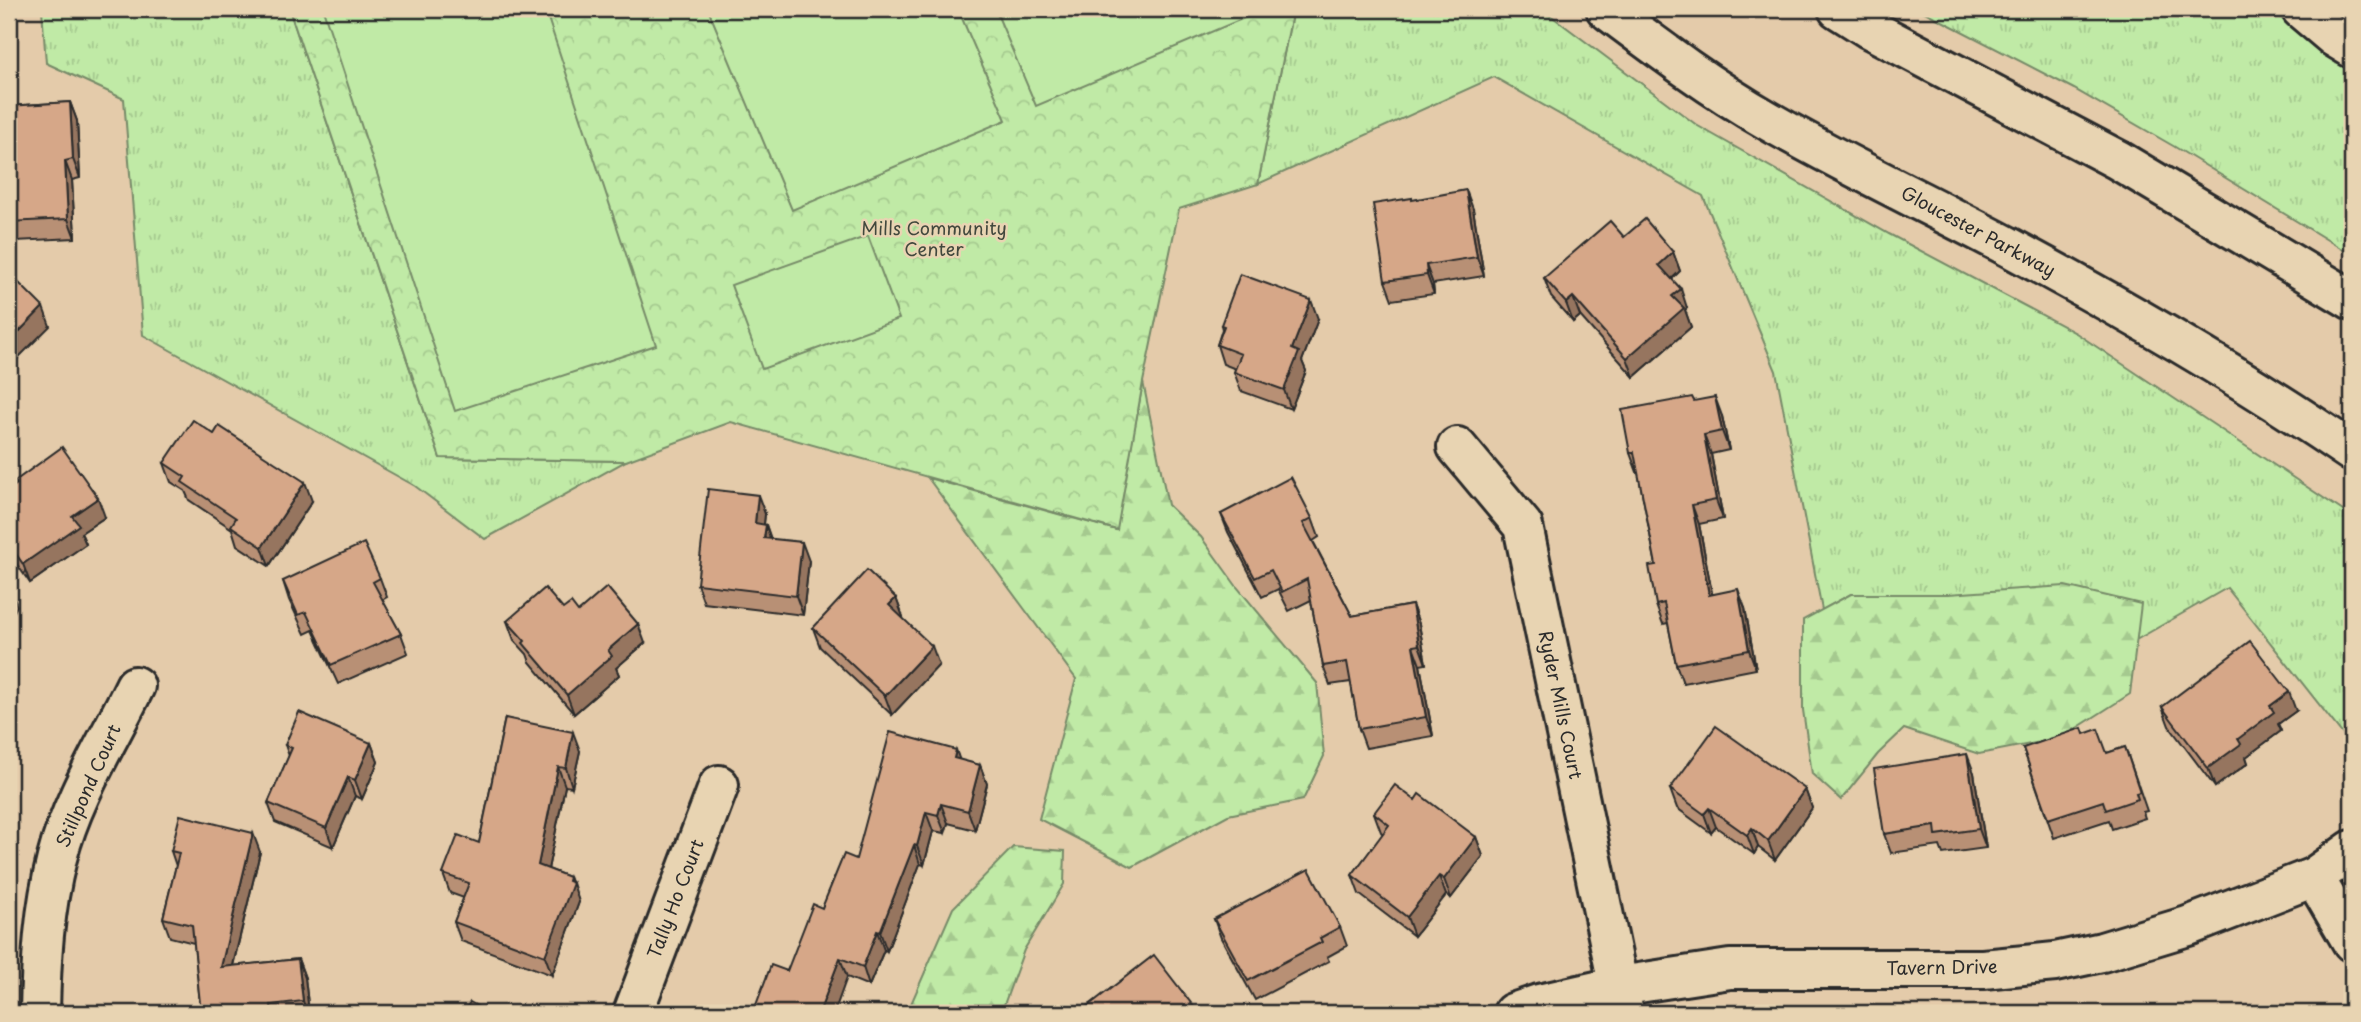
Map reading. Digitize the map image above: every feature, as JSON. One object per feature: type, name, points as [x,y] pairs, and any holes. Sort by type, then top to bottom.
[{"type":"street","name":"Gloucester Parkway","points":[[1606,9],[1655,46],[1767,120],[2014,250],[2188,347],[2289,408],[2352,452]]},
{"type":"street","points":[[1838,9],[1868,28],[2118,160],[2352,300]]},
{"type":"street","points":[[2301,9],[2352,48]]},
{"type":"street","name":"Ryder Mills Court","points":[[1457,447],[1523,526],[1621,1000]]},
{"type":"street","name":"Stillpond Court","points":[[40,1013],[42,947],[57,856],[73,812],[135,686]]},
{"type":"street","name":"Tally Ho Court","points":[[633,1013],[719,785]]},
{"type":"street","name":"Tavern Drive","points":[[1513,1013],[1539,1004],[1621,1000],[1730,969],[1983,969],[2055,962],[2102,952],[2188,926],[2314,877],[2352,850]]},
{"type":"street","points":[[2314,877],[2352,942]]},
{"type":"green space","points":[[42,9],[289,9],[440,458],[626,461],[485,539],[415,486],[143,335],[124,99],[46,63]]},
{"type":"green space","name":"Mills Community Center","points":[[289,9],[1293,9],[1258,184],[1179,209],[1143,382],[1117,530],[731,422],[626,461],[440,458]]},
{"type":"green space","points":[[323,9],[545,9],[656,345],[455,411]]},
{"type":"green space","points":[[708,9],[958,9],[1006,120],[792,210]]},
{"type":"green space","points":[[995,9],[1246,9],[1249,16],[1036,106]]},
{"type":"green space","points":[[1293,9],[1542,9],[1698,126],[1889,234],[2076,333],[2352,517],[2352,746],[2227,588],[2136,640],[2140,604],[1948,594],[1851,594],[1822,610],[1776,371],[1703,196],[1494,77],[1258,184]]},
{"type":"green space","points":[[1919,9],[2352,9],[2352,255],[2074,89]]},
{"type":"green space","points":[[868,236],[899,319],[762,369],[731,285]]},
{"type":"green space","points":[[1143,382],[1168,505],[1201,537],[1237,587],[1317,683],[1324,756],[1303,800],[1228,815],[1132,867],[1039,819],[1076,679],[928,478],[1116,530]]},
{"type":"green space","points":[[2065,586],[2141,604],[2130,694],[2061,738],[1979,754],[1904,729],[1878,754],[1841,800],[1812,774],[1803,710],[1803,620],[1851,594],[1948,594]]},
{"type":"green space","points":[[1013,847],[1065,851],[1064,884],[1024,950],[1001,1013],[907,1013],[953,908]]},
{"type":"building","points":[[70,102],[73,159],[65,161],[68,219],[9,222],[9,106]]},
{"type":"building","points":[[1466,190],[1477,257],[1426,265],[1427,275],[1385,281],[1373,204]]},
{"type":"building","points":[[1645,219],[1673,252],[1659,265],[1681,289],[1672,296],[1684,308],[1627,358],[1573,297],[1566,303],[1544,278],[1610,221],[1624,237]]},
{"type":"building","points":[[9,273],[43,307],[9,342]]},
{"type":"building","points":[[1240,274],[1311,300],[1292,349],[1299,352],[1284,390],[1234,372],[1241,354],[1217,345],[1224,326],[1221,325]]},
{"type":"building","points":[[1692,397],[1694,401],[1715,397],[1722,431],[1704,435],[1716,500],[1692,505],[1709,595],[1738,589],[1749,650],[1676,664],[1664,603],[1656,605],[1649,566],[1656,565],[1634,452],[1630,453],[1622,410]]},
{"type":"building","points":[[193,420],[214,434],[219,426],[305,482],[262,547],[231,526],[236,518],[182,482],[185,477],[164,463]]},
{"type":"building","points":[[62,447],[98,498],[72,516],[79,525],[23,564],[9,544],[9,490],[17,484],[15,481]]},
{"type":"building","points":[[1291,477],[1312,518],[1303,523],[1352,616],[1412,605],[1419,645],[1413,646],[1426,717],[1359,729],[1347,662],[1323,666],[1307,579],[1282,592],[1271,570],[1255,578],[1221,514]]},
{"type":"building","points":[[708,489],[758,495],[755,523],[766,525],[764,538],[802,542],[796,596],[697,584]]},
{"type":"building","points":[[364,543],[380,578],[373,582],[401,634],[331,665],[306,612],[298,615],[283,581]]},
{"type":"building","points":[[867,570],[896,598],[889,605],[932,646],[885,696],[813,628]]},
{"type":"building","points":[[607,587],[638,624],[608,650],[612,656],[567,695],[507,621],[545,588],[563,609],[571,603],[578,612]]},
{"type":"building","points":[[2250,641],[2289,692],[2270,706],[2274,712],[2238,739],[2241,744],[2208,768],[2162,707]]},
{"type":"building","points":[[299,712],[371,743],[355,780],[348,777],[326,828],[268,803],[292,748],[285,745]]},
{"type":"building","points":[[505,718],[573,732],[566,768],[558,767],[538,865],[569,877],[568,881],[573,883],[545,956],[454,922],[469,883],[443,874],[458,835],[479,843]]},
{"type":"building","points":[[1716,726],[1805,789],[1768,841],[1752,828],[1747,835],[1709,808],[1704,814],[1670,789]]},
{"type":"building","points":[[2082,728],[2084,734],[2098,729],[2107,753],[2125,747],[2140,792],[2136,793],[2138,799],[2106,810],[2103,801],[2048,819],[2023,748]]},
{"type":"building","points":[[890,732],[956,750],[954,758],[980,765],[968,811],[941,804],[938,815],[926,812],[917,846],[914,845],[880,932],[877,931],[863,967],[840,958],[819,1013],[753,1013],[771,965],[787,971],[813,904],[822,908],[844,854],[856,859]]},
{"type":"building","points":[[1967,754],[1979,829],[1936,835],[1935,826],[1884,834],[1874,769]]},
{"type":"building","points":[[1395,785],[1415,800],[1419,794],[1476,837],[1444,879],[1439,876],[1407,917],[1352,875],[1389,825],[1374,813]]},
{"type":"building","points":[[180,815],[253,833],[221,967],[298,959],[303,1001],[271,1005],[272,1013],[201,1013],[192,925],[163,918],[179,853],[171,851]]},
{"type":"building","points":[[1309,869],[1340,927],[1320,938],[1322,942],[1248,981],[1214,919]]},
{"type":"building","points":[[1154,955],[1197,1011],[1079,1013]]},
{"type":"building","points":[[470,1002],[489,1013],[463,1013]]}]
